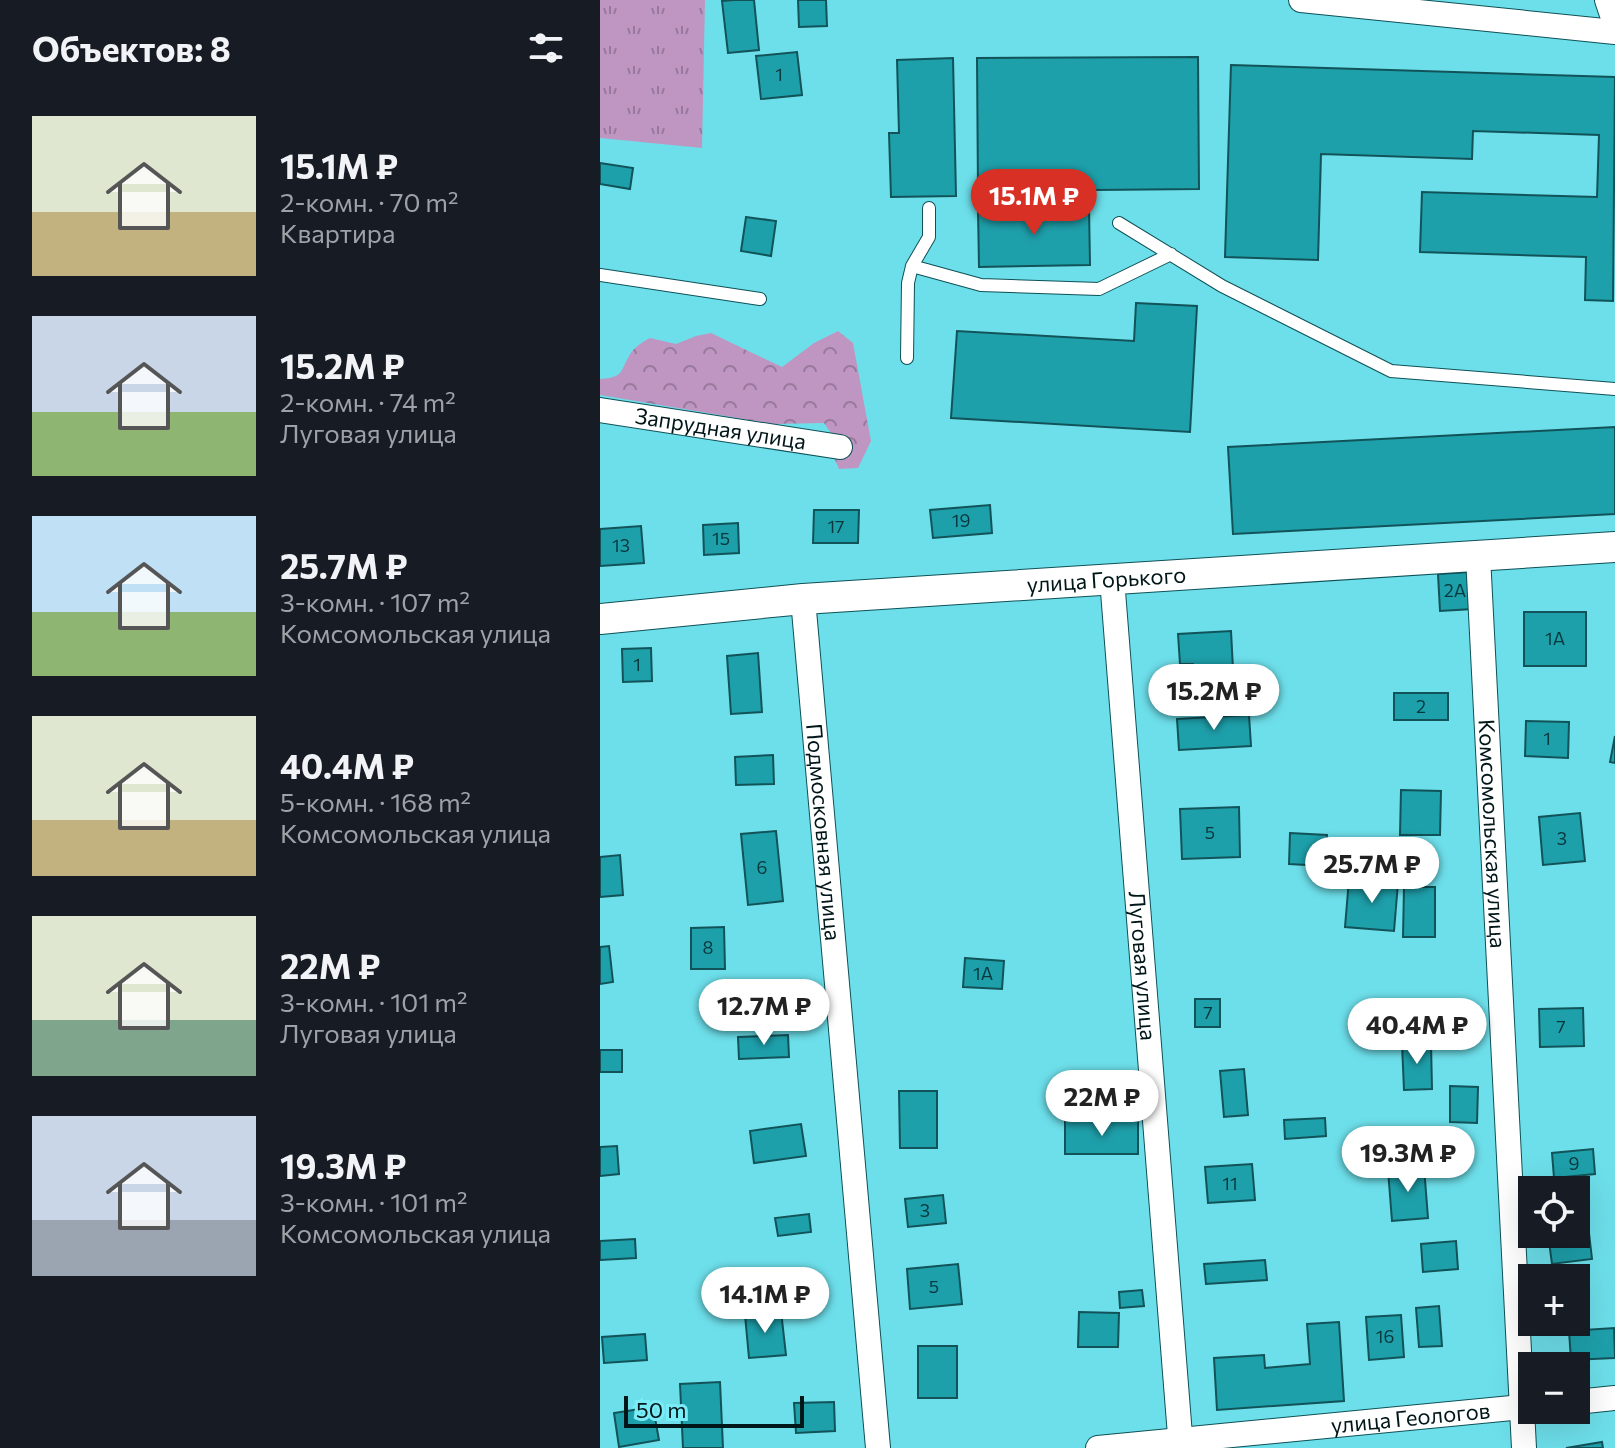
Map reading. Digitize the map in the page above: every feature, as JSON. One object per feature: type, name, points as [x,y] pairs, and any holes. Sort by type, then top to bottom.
[{"type":"street","points":[[1301,0],[1615,32]]},
{"type":"street","points":[[1607,0],[1615,24]]},
{"type":"street","name":"Запрудная улица","points":[[600,410],[840,447]]},
{"type":"street","name":"улица Горького","points":[[600,619],[803,599],[1615,547]]},
{"type":"street","name":"Комсомольская улица","points":[[1478,556],[1523,1352]]},
{"type":"street","name":"Луговая улица","points":[[1112,579],[1181,1444]]},
{"type":"street","name":"Подмосковная улица","points":[[803,599],[878,1448]]},
{"type":"street","points":[[1590,1401],[1615,1398]]},
{"type":"street","name":"улица Геологов","points":[[1098,1448],[1181,1444],[1518,1408]]},
{"type":"street","name":"Комсомольская улица","points":[[1524,1448],[1525,1424]]},
{"type":"lane","points":[[907,358],[908,283],[912,266],[929,237],[929,208]]},
{"type":"lane","points":[[1119,223],[1222,286],[1391,371],[1615,389]]},
{"type":"lane","points":[[912,266],[981,285],[1099,289],[1171,254]]},
{"type":"lane","points":[[600,275],[760,299]]},
{"type":"green space","points":[[600,0],[705,0],[702,148],[600,138]]},
{"type":"green space","points":[[838,331],[853,343],[871,441],[858,468],[839,469],[832,453],[833,436],[824,423],[773,424],[600,395],[600,379],[619,374],[633,350],[650,338],[676,344],[711,333],[782,367],[814,343]]},
{"type":"building","points":[[754,0],[759,50],[728,53],[722,1]]},
{"type":"building","points":[[798,0],[826,0],[827,26],[799,27]]},
{"type":"building","points":[[797,52],[802,95],[761,99],[756,56]]},
{"type":"building","points":[[1198,57],[1199,189],[978,191],[977,58]]},
{"type":"building","points":[[953,58],[956,196],[891,197],[889,133],[899,133],[897,60]]},
{"type":"building","points":[[1231,65],[1615,77],[1613,301],[1585,300],[1586,257],[1420,252],[1422,192],[1597,197],[1599,135],[1473,131],[1472,159],[1321,154],[1318,260],[1225,257]]},
{"type":"building","points":[[600,163],[633,168],[630,189],[600,184]]},
{"type":"building","points":[[1089,207],[1090,265],[979,267],[978,209]]},
{"type":"building","points":[[746,217],[776,221],[771,256],[741,251]]},
{"type":"building","points":[[1136,303],[1197,306],[1190,432],[951,418],[957,331],[1134,341]]},
{"type":"building","points":[[1615,427],[1615,514],[1233,534],[1228,447]]},
{"type":"building","points":[[990,505],[992,533],[933,538],[930,510]]},
{"type":"building","points":[[814,510],[859,510],[858,543],[813,543]]},
{"type":"building","points":[[738,523],[739,553],[704,555],[703,525]]},
{"type":"building","points":[[641,526],[644,563],[600,566],[600,529]]},
{"type":"building","points":[[1470,572],[1473,609],[1440,611],[1438,574]]},
{"type":"building","points":[[1524,612],[1586,612],[1586,666],[1524,666]]},
{"type":"building","points":[[1231,631],[1233,669],[1193,671],[1193,664],[1180,664],[1178,634]]},
{"type":"building","points":[[651,648],[652,681],[623,682],[622,649]]},
{"type":"building","points":[[758,653],[762,712],[731,714],[727,656]]},
{"type":"building","points":[[1394,693],[1448,693],[1448,720],[1394,720]]},
{"type":"building","points":[[1249,715],[1251,746],[1179,750],[1177,719]]},
{"type":"building","points":[[1526,721],[1569,722],[1568,758],[1525,756]]},
{"type":"building","points":[[1615,736],[1615,763],[1610,762]]},
{"type":"building","points":[[773,755],[774,784],[736,785],[735,757]]},
{"type":"building","points":[[1401,790],[1441,791],[1440,835],[1400,835]]},
{"type":"building","points":[[1239,807],[1240,857],[1182,859],[1180,809]]},
{"type":"building","points":[[1580,813],[1585,861],[1543,865],[1539,817]]},
{"type":"building","points":[[776,831],[783,901],[748,905],[741,834]]},
{"type":"building","points":[[1290,833],[1327,835],[1325,866],[1289,864]]},
{"type":"building","points":[[620,855],[623,895],[600,897],[600,857]]},
{"type":"building","points":[[1349,879],[1398,883],[1394,931],[1345,927]]},
{"type":"building","points":[[1404,887],[1435,887],[1435,937],[1403,937]]},
{"type":"building","points":[[724,927],[725,969],[691,969],[691,928]]},
{"type":"building","points":[[609,946],[613,982],[600,984],[600,947]]},
{"type":"building","points":[[965,958],[1004,961],[1002,989],[963,987]]},
{"type":"building","points":[[1195,999],[1220,999],[1220,1027],[1195,1027]]},
{"type":"building","points":[[1441,1003],[1441,1020],[1391,1021],[1391,1005]]},
{"type":"building","points":[[1583,1008],[1584,1046],[1540,1047],[1539,1009]]},
{"type":"building","points":[[788,1035],[789,1057],[739,1059],[738,1037]]},
{"type":"building","points":[[1431,1043],[1432,1089],[1404,1090],[1402,1044]]},
{"type":"building","points":[[600,1050],[622,1050],[622,1072],[600,1072]]},
{"type":"building","points":[[1244,1069],[1248,1115],[1224,1117],[1220,1071]]},
{"type":"building","points":[[1450,1086],[1478,1087],[1477,1123],[1450,1122]]},
{"type":"building","points":[[899,1091],[937,1091],[937,1148],[900,1148]]},
{"type":"building","points":[[1325,1118],[1326,1136],[1285,1139],[1284,1120]]},
{"type":"building","points":[[1065,1121],[1138,1121],[1138,1154],[1065,1154]]},
{"type":"building","points":[[801,1124],[806,1156],[754,1163],[750,1131]]},
{"type":"building","points":[[617,1146],[619,1174],[600,1176],[600,1147]]},
{"type":"building","points":[[1593,1149],[1595,1174],[1554,1176],[1552,1153]]},
{"type":"building","points":[[1252,1164],[1255,1200],[1208,1203],[1205,1167]]},
{"type":"building","points":[[1424,1167],[1428,1218],[1392,1221],[1388,1170]]},
{"type":"building","points":[[943,1195],[946,1223],[908,1227],[905,1199]]},
{"type":"building","points":[[809,1214],[811,1232],[778,1236],[775,1218]]},
{"type":"building","points":[[635,1239],[636,1258],[600,1260],[600,1241]]},
{"type":"building","points":[[1456,1241],[1458,1269],[1423,1272],[1421,1244]]},
{"type":"building","points":[[1590,1242],[1592,1259],[1552,1264],[1550,1248],[1590,1248]]},
{"type":"building","points":[[1265,1260],[1267,1280],[1206,1284],[1204,1264]]},
{"type":"building","points":[[958,1264],[962,1304],[910,1309],[907,1269]]},
{"type":"building","points":[[1142,1290],[1144,1306],[1120,1308],[1119,1292]]},
{"type":"building","points":[[1439,1306],[1442,1346],[1419,1347],[1416,1308]]},
{"type":"building","points":[[781,1311],[786,1355],[749,1358],[745,1315]]},
{"type":"building","points":[[1079,1312],[1119,1313],[1118,1347],[1078,1347]]},
{"type":"building","points":[[1401,1315],[1404,1357],[1369,1360],[1366,1317]]},
{"type":"building","points":[[1339,1322],[1344,1401],[1217,1410],[1214,1358],[1264,1355],[1265,1368],[1310,1364],[1307,1324]]},
{"type":"building","points":[[1614,1328],[1615,1358],[1590,1359],[1590,1352],[1570,1352],[1569,1336],[1590,1336],[1590,1330]]},
{"type":"building","points":[[645,1334],[647,1360],[604,1363],[602,1337]]},
{"type":"building","points":[[918,1346],[957,1346],[957,1398],[918,1398]]},
{"type":"building","points":[[720,1382],[723,1448],[683,1448],[680,1384]]},
{"type":"building","points":[[834,1402],[835,1431],[796,1433],[794,1403]]},
{"type":"building","points":[[653,1407],[659,1440],[619,1447],[614,1413]]},
{"type":"building","points":[[1602,1442],[1603,1448],[1566,1448]]}]
